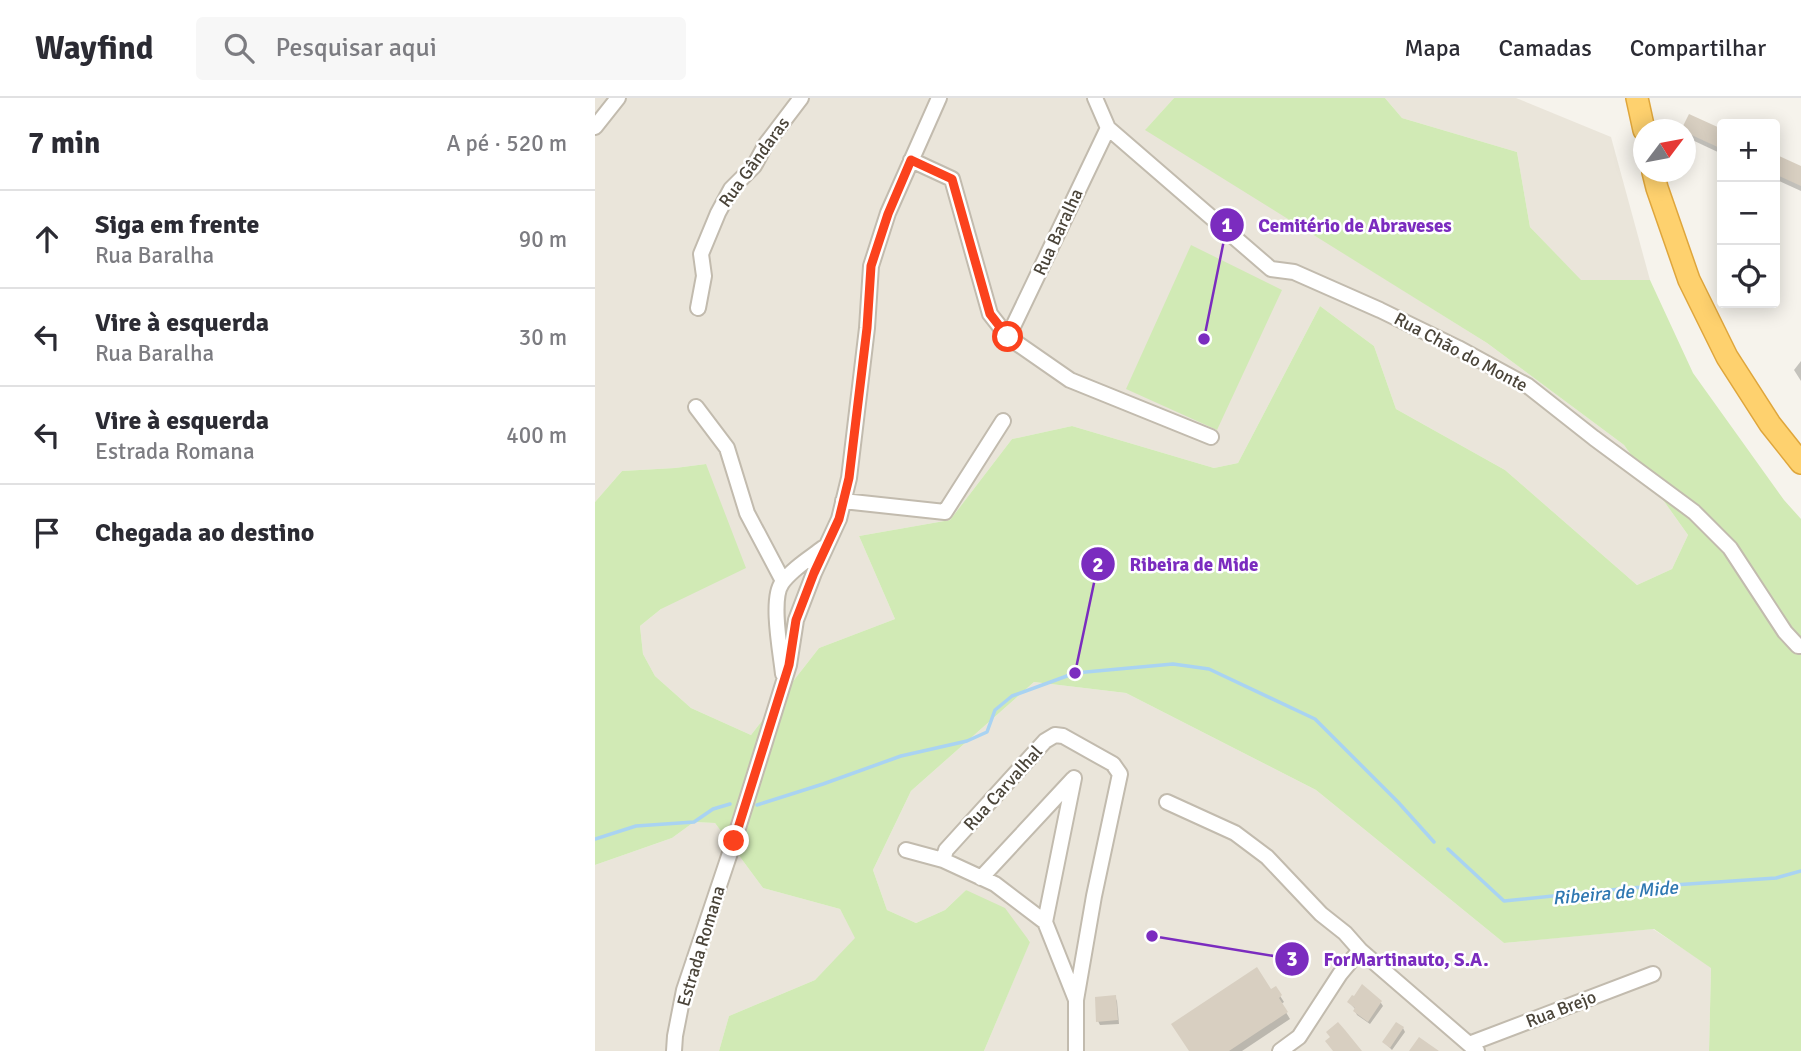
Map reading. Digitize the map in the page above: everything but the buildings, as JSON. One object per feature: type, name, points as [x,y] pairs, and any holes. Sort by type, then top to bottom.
[{"type":"highway","points":[[1637,98],[1642,119]]},
{"type":"highway","points":[[1656,182],[1689,280],[1727,357],[1770,424],[1801,463]]},
{"type":"street","points":[[595,127],[618,98]]},
{"type":"street","name":"Rua Gândaras","points":[[698,308],[704,276],[701,254],[718,213],[731,189],[754,166],[766,144],[801,98]]},
{"type":"street","name":"Estrada Romana","points":[[674,1051],[684,990],[784,681],[792,653],[796,620],[839,519],[849,478],[867,328],[871,266],[888,214],[939,98]]},
{"type":"street","name":"Rua Chão do Monte","points":[[1095,98],[1108,128],[1271,269],[1294,272],[1367,304],[1528,386],[1694,512],[1730,548],[1784,632],[1801,646]]},
{"type":"street","name":"Rua Baralha","points":[[1008,337],[1108,128]]},
{"type":"street","points":[[911,160],[952,179],[990,314],[1008,337],[1070,380],[1210,437]]},
{"type":"street","points":[[696,407],[727,448],[747,513],[783,581]]},
{"type":"street","points":[[843,501],[946,513],[1003,421]]},
{"type":"street","name":"Estrada Romana","points":[[784,681],[776,608],[780,585],[827,545]]},
{"type":"street","name":"Rua Carvalhal","points":[[943,860],[946,850],[1045,741],[1055,735],[1063,736],[1113,764],[1120,774],[1094,896],[1076,1000]]},
{"type":"street","points":[[981,878],[1074,778],[1045,922]]},
{"type":"street","points":[[1167,802],[1235,832],[1267,857],[1321,914],[1473,1048]]},
{"type":"street","points":[[906,850],[943,860],[995,884],[1045,922],[1076,1000],[1076,1051]]},
{"type":"street","points":[[1288,1049],[1360,950]]},
{"type":"street","name":"Rua Brejo","points":[[1473,1048],[1653,974]]},
{"type":"shaded area","points":[[595,98],[1174,98],[1146,129],[1487,343],[1624,445],[1688,535],[1672,569],[1637,585],[1505,470],[1396,409],[1374,346],[1320,306],[1238,463],[1214,468],[1072,426],[1012,439],[950,520],[859,536],[895,619],[819,648],[751,735],[691,708],[655,676],[643,654],[640,626],[661,609],[706,464],[622,471],[595,502]]},
{"type":"shaded area","points":[[1385,98],[1516,98],[1611,137],[1650,280],[1581,281],[1530,227],[1517,152],[1402,118]]},
{"type":"shaded area","points":[[1034,682],[1126,693],[1316,790],[1504,943],[1653,929],[1711,967],[1709,1051],[984,1051],[1030,941],[966,890],[945,910],[916,923],[887,910],[873,870],[911,791]]},
{"type":"shaded area","points":[[694,822],[715,823],[763,888],[840,909],[856,938],[815,980],[729,1016],[719,1051],[595,1051],[595,865],[672,838]]},
{"type":"green space","points":[[1174,98],[1385,98],[1402,118],[1517,152],[1530,227],[1581,280],[1650,280],[1693,373],[1784,500],[1801,519],[1801,1051],[1709,1051],[1711,968],[1654,929],[1504,943],[1316,790],[1126,693],[1034,682],[911,791],[873,870],[887,910],[916,923],[945,910],[966,890],[1005,908],[1030,942],[984,1051],[719,1051],[729,1016],[815,980],[855,938],[840,909],[763,888],[715,823],[694,822],[672,838],[595,865],[595,502],[622,471],[706,464],[746,568],[661,609],[640,626],[643,654],[655,676],[691,708],[751,735],[819,648],[895,619],[859,536],[950,520],[1012,439],[1072,426],[1214,468],[1238,463],[1320,306],[1374,346],[1396,409],[1505,470],[1637,585],[1672,569],[1688,535],[1624,445],[1487,343],[1145,130]]},
{"type":"green space","points":[[1191,245],[1282,290],[1217,430],[1126,389]]},
{"type":"waterway","name":"Ribeira de Mide","points":[[757,805],[901,756],[967,741],[987,732],[995,710],[1012,696],[1075,673],[1173,664],[1209,669],[1315,719],[1434,842]]},
{"type":"waterway","name":"Ribeira de Mide","points":[[595,839],[636,826],[694,822],[713,809],[730,804]]},
{"type":"waterway","name":"Ribeira de Mide","points":[[1448,849],[1504,901],[1630,888],[1776,878],[1801,871]]},
{"type":"place","name":"Cemitério de Abraveses","points":[[1204,339]]},
{"type":"place","name":"Ribeira de Mide","points":[[1075,673]]},
{"type":"place","name":"ForMartinauto, S.A.","points":[[1152,936]]},
{"type":"route","points":[[734,841],[789,665],[796,620],[839,519],[849,478],[867,328],[871,266],[888,214],[911,160],[952,179],[990,314],[1008,337]]}]
